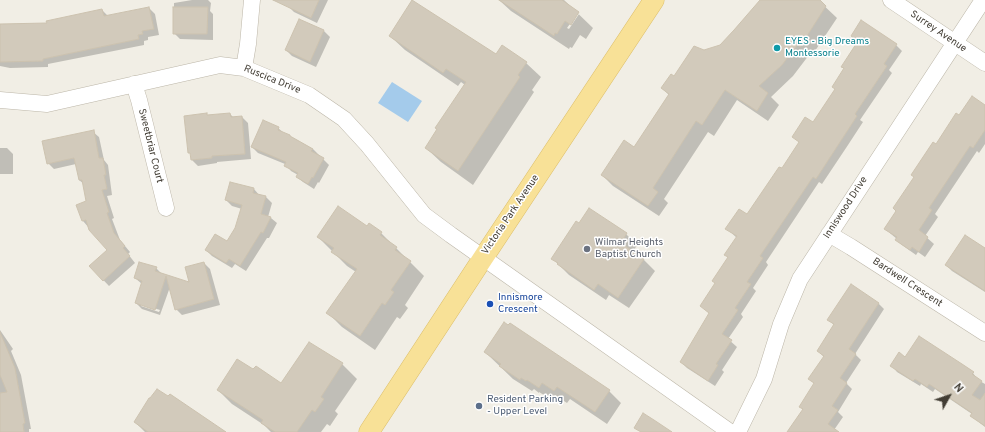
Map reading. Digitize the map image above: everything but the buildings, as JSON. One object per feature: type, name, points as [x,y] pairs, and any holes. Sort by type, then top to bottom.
[{"type":"main road","name":"Victoria Park Avenue","points":[[369,432],[654,0]]},
{"type":"street","points":[[244,68],[252,0]]},
{"type":"street","name":"Surrey Avenue","points":[[891,0],[985,63]]},
{"type":"street","name":"Inniswood Drive","points":[[738,432],[764,379],[781,324],[800,279],[983,0]]},
{"type":"street","name":"Ruscica Drive","points":[[0,100],[48,104],[220,65],[244,68],[309,96],[344,119],[367,144],[424,215],[483,258]]},
{"type":"street","name":"Sweetbriar Court","points":[[134,84],[166,208]]},
{"type":"street","name":"Bardwell Crescent","points":[[829,234],[851,246],[985,333]]},
{"type":"street","points":[[483,258],[730,432]]},
{"type":"water","points":[[392,82],[422,101],[408,122],[378,103]]},
{"type":"place","name":"EYES - Big Dreams Montessorie","points":[[777,48]]},
{"type":"place","name":"Wilmar Heights Baptist Church","points":[[587,249]]},
{"type":"place","name":"Innismore Crescent","points":[[490,304]]},
{"type":"place","name":"Resident Parking - Upper Level","points":[[479,406]]}]
